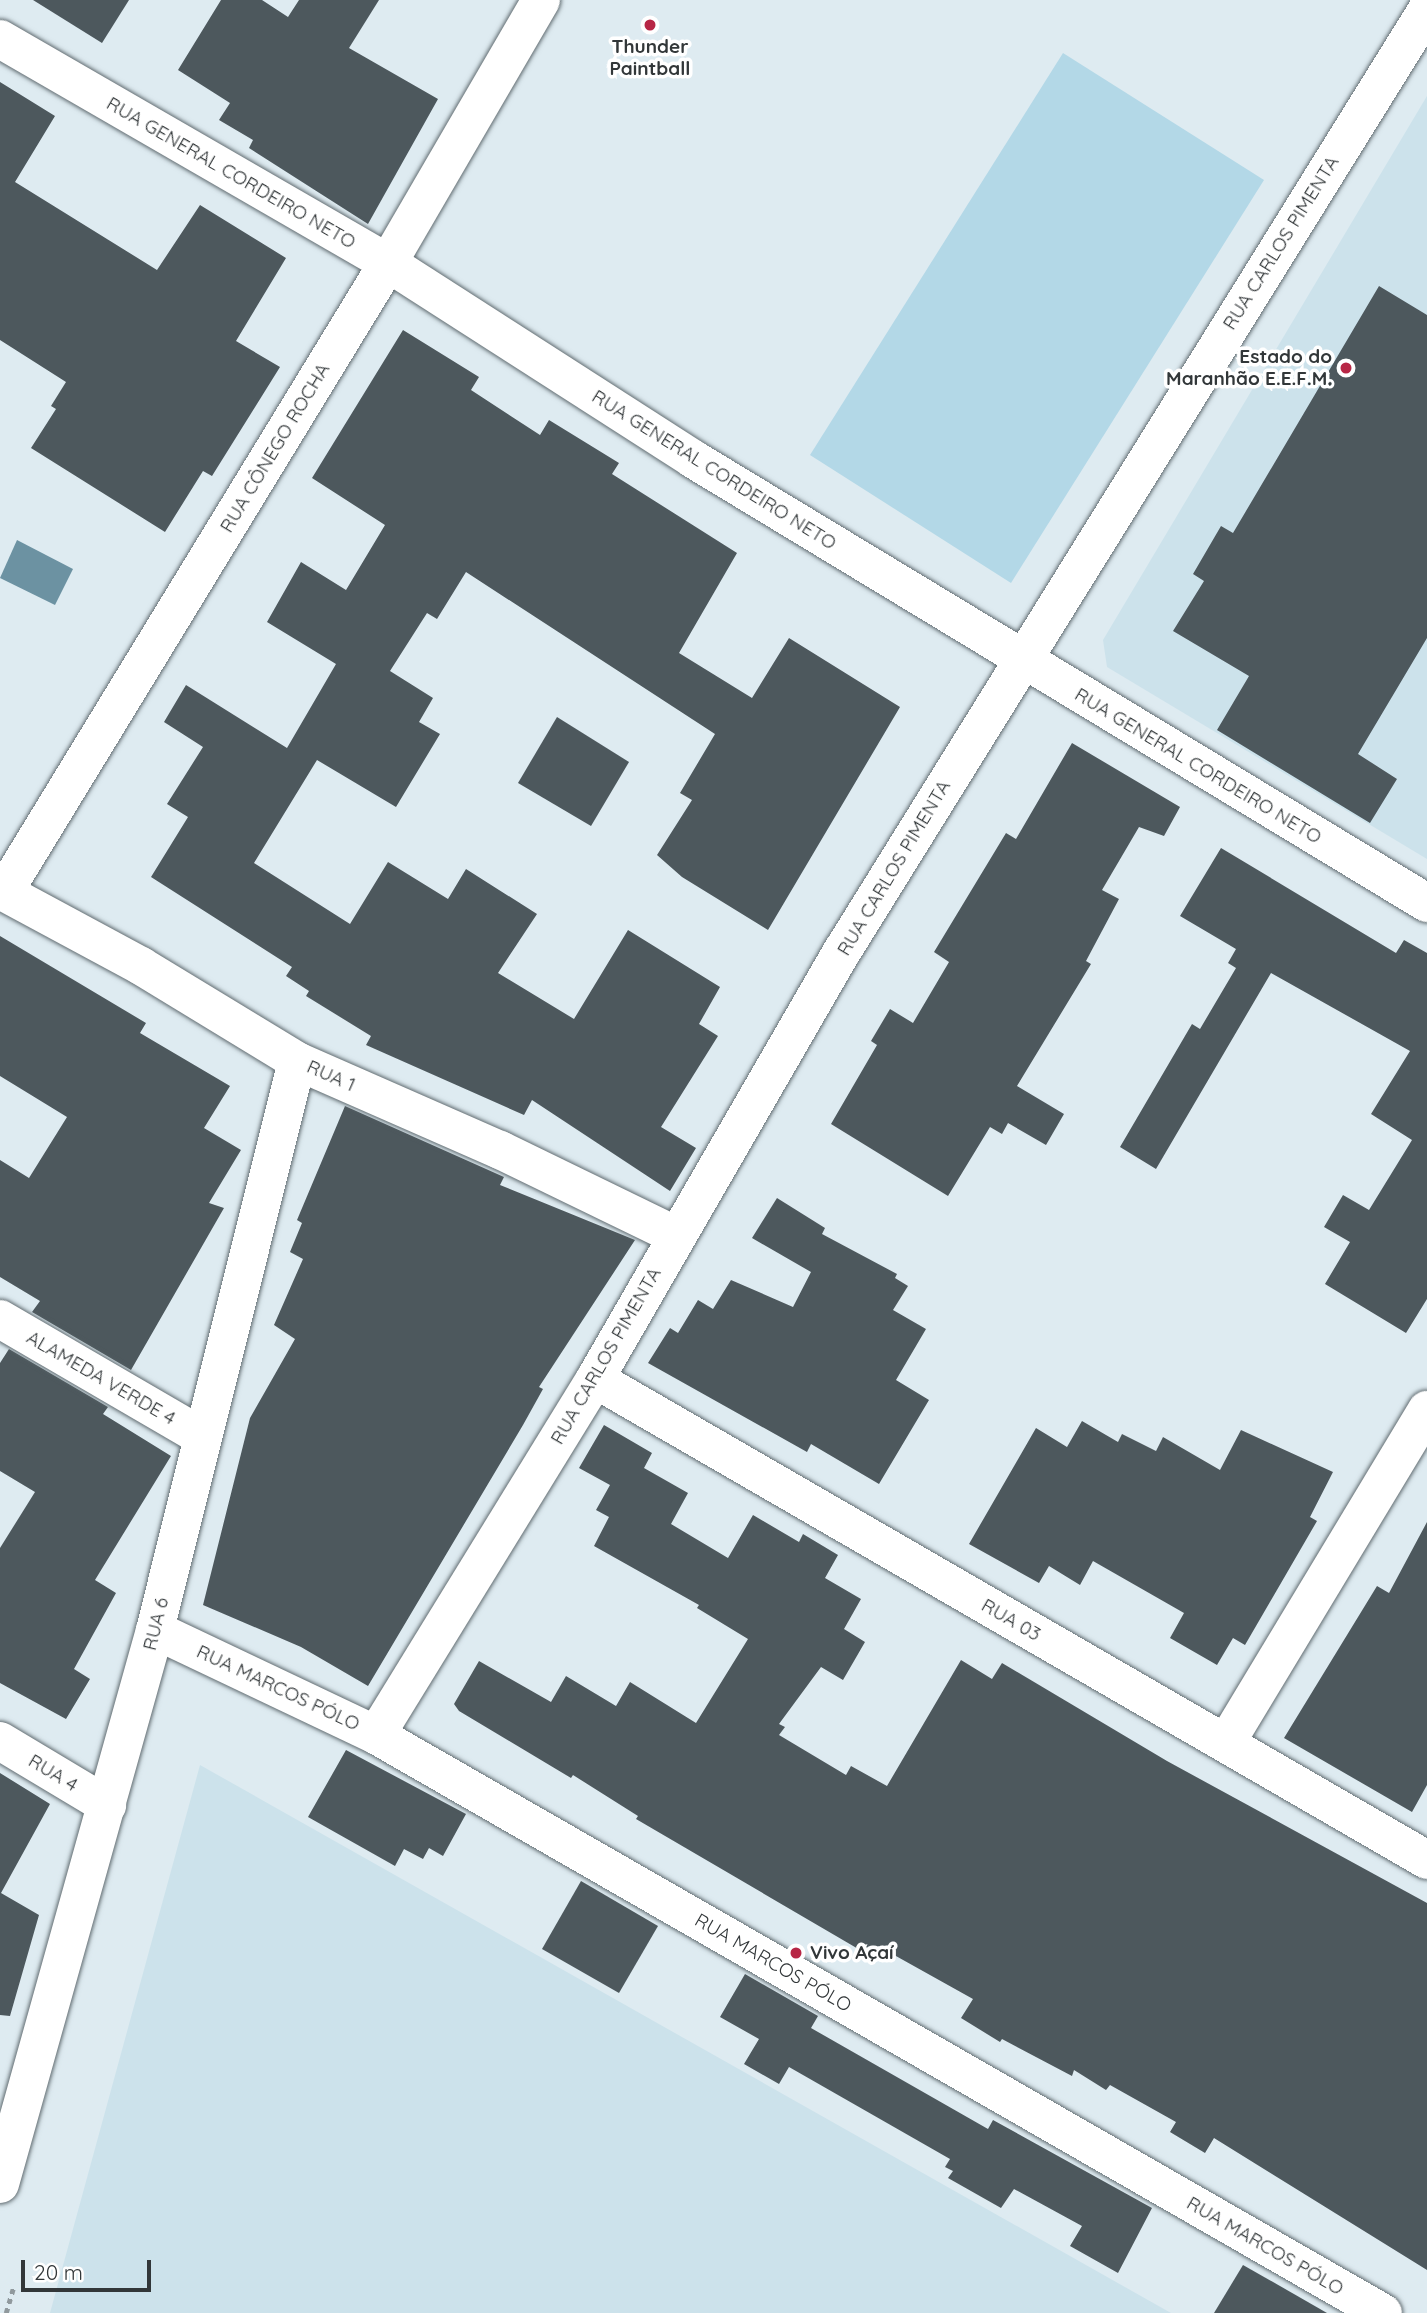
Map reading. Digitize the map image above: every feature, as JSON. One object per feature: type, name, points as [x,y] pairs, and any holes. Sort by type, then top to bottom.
[{"type":"street","name":"RUA CÔNEGO ROCHA","points":[[2,891],[388,263],[541,0]]},
{"type":"street","name":"RUA CARLOS PIMENTA","points":[[376,1735],[595,1379],[675,1236],[1022,659],[1427,10]]},
{"type":"street","name":"RUA GENERAL CORDEIRO NETO","points":[[0,39],[388,263],[693,458],[1427,903]]},
{"type":"street","name":"RUA 1","points":[[2,891],[141,966],[297,1060],[512,1156],[675,1236]]},
{"type":"street","name":"RUA 6","points":[[0,2184],[155,1630],[201,1436],[297,1060]]},
{"type":"street","name":"ALAMEDA VERDE 4","points":[[0,1319],[201,1436]]},
{"type":"street","name":"RUA 03","points":[[595,1379],[1427,1860]]},
{"type":"street","points":[[1226,1743],[1427,1410]]},
{"type":"street","name":"RUA MARCOS PÓLO","points":[[155,1630],[376,1735],[1383,2313]]},
{"type":"street","name":"RUA 4","points":[[0,1741],[107,1805]]},
{"type":"path","points":[[6,2313],[13,2288]]},
{"type":"shaded area","points":[[1063,53],[1264,180],[1011,583],[810,455]]},
{"type":"shaded area","name":"Estado do Maranhão E.E.F.M.","points":[[1427,96],[1427,859],[1107,667],[1103,640]]},
{"type":"shaded area","points":[[17,540],[73,569],[55,605],[0,578]]},
{"type":"shaded area","points":[[200,1765],[1171,2313],[50,2313]]},
{"type":"building","points":[[33,0],[129,0],[102,43]]},
{"type":"building","points":[[221,0],[262,0],[288,17],[299,0],[379,0],[349,48],[438,99],[368,224],[249,148],[253,140],[219,120],[230,103],[178,70]]},
{"type":"building","points":[[0,82],[55,116],[15,182],[157,270],[200,205],[286,258],[236,341],[280,367],[212,476],[203,471],[165,532],[31,448],[56,409],[51,406],[66,382],[0,340]]},
{"type":"building","name":"Estado do Maranhão E.E.F.M.","points":[[1379,286],[1427,315],[1427,638],[1358,754],[1397,779],[1370,823],[1217,730],[1249,676],[1173,631],[1204,581],[1193,574],[1221,526],[1233,533]]},
{"type":"building","points":[[403,330],[479,377],[471,390],[540,435],[549,420],[619,463],[612,474],[737,553],[679,653],[752,698],[789,638],[900,707],[768,930],[682,877],[657,855],[692,800],[680,793],[715,734],[466,572],[437,619],[427,613],[390,671],[433,698],[419,722],[440,734],[396,807],[317,760],[254,863],[350,924],[388,862],[448,899],[466,869],[537,914],[498,973],[574,1019],[628,930],[720,987],[699,1024],[718,1036],[661,1127],[696,1148],[670,1191],[532,1100],[524,1115],[366,1045],[371,1036],[306,996],[309,991],[286,976],[292,967],[151,877],[188,817],[167,804],[203,747],[164,722],[186,685],[287,748],[336,664],[267,622],[301,562],[346,590],[385,525],[312,478]]},
{"type":"building","points":[[557,717],[629,762],[591,826],[518,783]]},
{"type":"building","points":[[1072,743],[1180,807],[1164,836],[1139,827],[1102,890],[1119,899],[1086,961],[1091,964],[1017,1086],[1064,1114],[1046,1145],[1008,1123],[1002,1134],[990,1127],[948,1196],[831,1124],[877,1045],[871,1041],[890,1009],[913,1023],[949,962],[934,952],[1006,833],[1016,839]]},
{"type":"building","points":[[1221,848],[1396,953],[1404,940],[1427,953],[1427,1299],[1406,1333],[1325,1284],[1350,1242],[1324,1227],[1343,1195],[1369,1210],[1412,1140],[1371,1114],[1410,1051],[1271,973],[1156,1169],[1120,1147],[1192,1024],[1200,1029],[1236,968],[1228,963],[1236,949],[1180,916]]},
{"type":"building","points":[[0,936],[146,1023],[140,1033],[230,1086],[204,1128],[241,1150],[209,1203],[224,1208],[131,1370],[32,1312],[40,1301],[0,1277],[0,1160],[29,1178],[67,1117],[0,1076]]},
{"type":"building","points":[[345,1106],[504,1177],[500,1185],[635,1240],[539,1387],[543,1389],[523,1425],[368,1686],[301,1647],[203,1605],[250,1418],[295,1339],[274,1325],[303,1259],[290,1252],[302,1223],[297,1220]]},
{"type":"building","points":[[777,1198],[825,1228],[822,1234],[897,1274],[895,1278],[908,1286],[893,1310],[926,1329],[896,1380],[929,1400],[879,1484],[811,1444],[807,1452],[648,1363],[670,1328],[678,1333],[698,1300],[713,1309],[731,1280],[793,1307],[811,1272],[752,1238]]},
{"type":"building","points":[[9,1349],[108,1407],[103,1414],[171,1456],[95,1580],[116,1593],[74,1669],[90,1679],[66,1719],[0,1683],[0,1548],[35,1492],[0,1471],[0,1363]]},
{"type":"building","points":[[1082,1421],[1118,1442],[1122,1434],[1156,1451],[1163,1437],[1220,1470],[1241,1430],[1333,1472],[1310,1517],[1317,1521],[1245,1645],[1233,1638],[1217,1665],[1170,1638],[1184,1613],[1093,1561],[1080,1585],[1049,1566],[1039,1583],[969,1544],[1036,1428],[1067,1447]]},
{"type":"building","points":[[604,1425],[652,1453],[644,1468],[688,1493],[671,1524],[728,1558],[753,1515],[799,1542],[803,1534],[838,1555],[825,1578],[861,1599],[844,1629],[865,1642],[843,1680],[821,1667],[779,1724],[785,1727],[779,1735],[846,1775],[851,1766],[887,1786],[961,1660],[992,1679],[1002,1663],[1167,1761],[1427,1903],[1427,2270],[1214,2138],[1205,2153],[1170,2132],[1176,2122],[1110,2085],[1106,2090],[1074,2070],[1072,2076],[1002,2039],[1000,2042],[961,2018],[973,1999],[878,1946],[872,1957],[636,1819],[638,1816],[573,1775],[571,1778],[459,1711],[454,1704],[479,1661],[551,1702],[566,1676],[616,1706],[630,1682],[696,1723],[748,1639],[697,1608],[699,1605],[594,1546],[609,1517],[596,1510],[610,1485],[579,1468]]},
{"type":"building","points":[[1427,1522],[1427,1785],[1412,1812],[1284,1738],[1377,1586],[1389,1593]]},
{"type":"building","points":[[346,1750],[466,1814],[443,1856],[429,1848],[423,1859],[404,1849],[395,1866],[308,1817]]},
{"type":"building","points":[[0,1773],[50,1804],[1,1893],[39,1915],[10,2016],[0,2015]]},
{"type":"building","points":[[581,1881],[658,1926],[619,1993],[542,1949]]},
{"type":"building","points":[[745,1974],[818,2016],[811,2028],[988,2129],[993,2120],[1152,2208],[1118,2273],[1070,2246],[1082,2226],[1014,2189],[1001,2208],[948,2178],[953,2171],[945,2167],[950,2159],[789,2067],[779,2084],[744,2064],[759,2039],[720,2017]]},
{"type":"building","points":[[1243,2265],[1280,2286],[1327,2313],[1214,2313]]},
{"type":"place","name":"Thunder Paintball","points":[[650,25]]},
{"type":"place","name":"Estado do Maranhão E.E.F.M.","points":[[1346,368]]},
{"type":"place","name":"Vivo Açaí","points":[[796,1953]]}]
